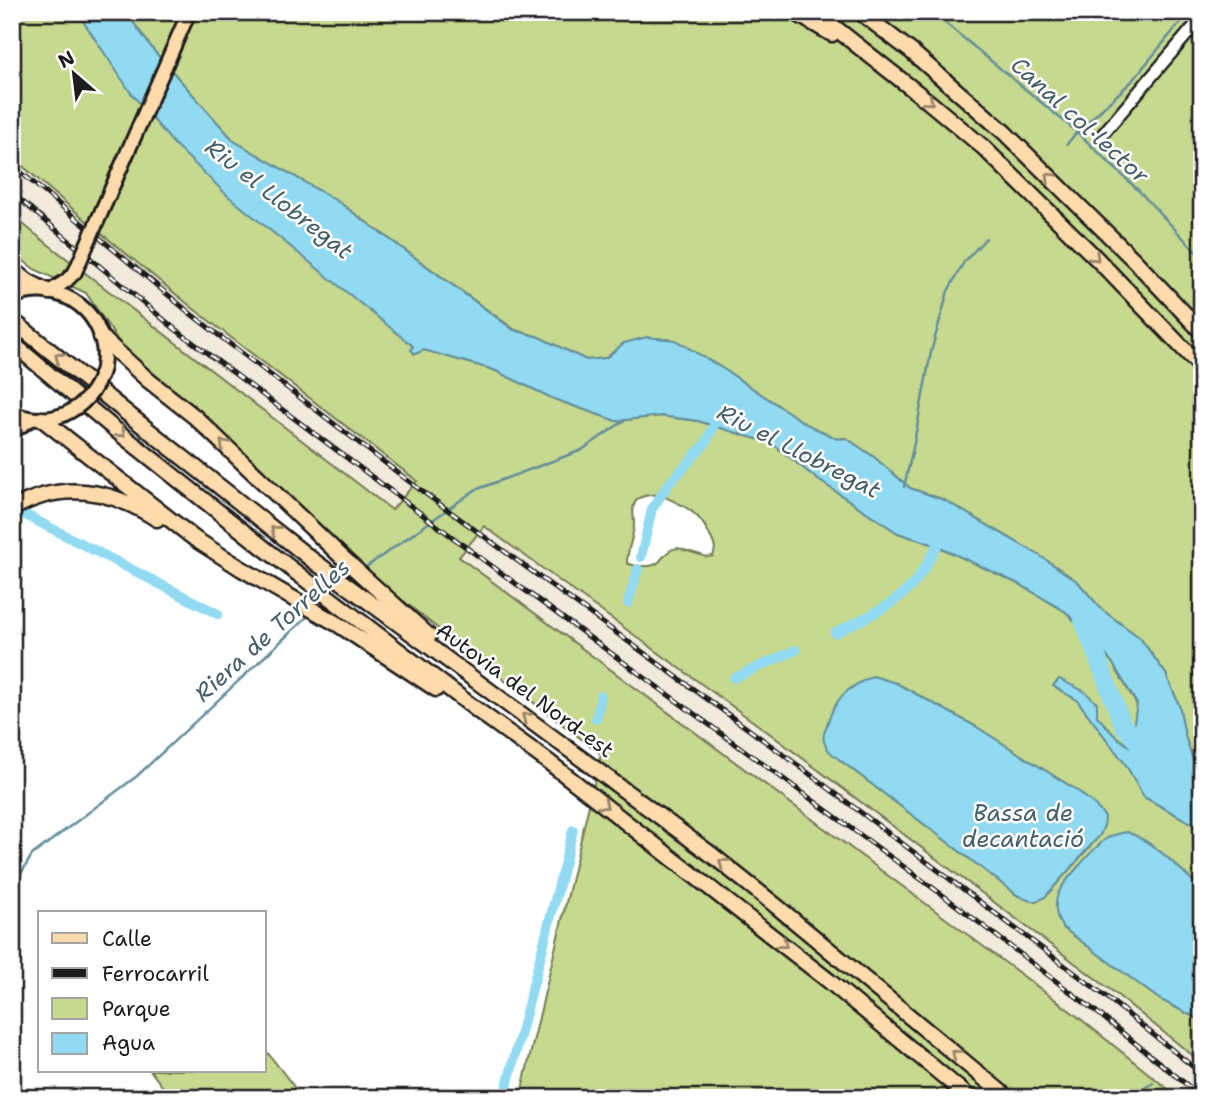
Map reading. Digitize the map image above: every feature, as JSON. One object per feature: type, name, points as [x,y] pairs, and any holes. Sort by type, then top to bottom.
[{"type":"highway","points":[[793,12],[876,59]]},
{"type":"highway","points":[[816,12],[983,147],[1096,258],[1202,368]]},
{"type":"highway","points":[[860,12],[912,52],[1004,132],[1202,331]]},
{"type":"highway","points":[[12,269],[49,292]]},
{"type":"highway","points":[[12,320],[329,572],[373,596]]},
{"type":"highway","points":[[101,337],[148,380],[195,417],[344,559],[373,596]]},
{"type":"highway","name":"Autovia del Nord-est","points":[[12,343],[313,586],[550,763],[829,981],[970,1098]]},
{"type":"highway","points":[[36,419],[195,539],[339,625],[429,685],[477,710]]},
{"type":"highway","points":[[12,509],[33,499],[62,491],[93,492],[121,499],[195,539]]},
{"type":"highway","name":"Autovia del Nord-est","points":[[373,596],[429,635],[439,652],[765,896],[1008,1098]]},
{"type":"main road","points":[[49,292],[75,272],[189,12]]},
{"type":"main road","points":[[75,272],[79,304]]},
{"type":"main road","points":[[12,432],[36,419],[63,415],[87,399],[103,368],[104,352],[93,319],[79,304],[49,292],[35,291],[16,296]]},
{"type":"main road","points":[[12,413],[36,419]]},
{"type":"street","points":[[1102,135],[1202,17]]},
{"type":"shaded area","points":[[12,157],[194,309],[418,481],[392,510],[40,238],[12,215]]},
{"type":"shaded area","points":[[483,526],[769,733],[1116,994],[1202,1063],[1202,1098],[1179,1098],[1077,1016],[459,557]]},
{"type":"green space","points":[[12,12],[77,12],[95,38],[413,346],[415,354],[424,350],[494,370],[554,399],[616,421],[661,416],[698,421],[773,444],[817,479],[898,533],[935,545],[1021,585],[1066,612],[1112,662],[1137,705],[1130,748],[1097,716],[1097,703],[1053,686],[1077,700],[1126,765],[1144,797],[1202,829],[1202,890],[1157,850],[1127,832],[1062,927],[1159,999],[1202,1021],[1202,1063],[1116,994],[769,733],[484,526],[459,557],[1077,1016],[1179,1098],[520,1098],[601,754],[471,655],[344,551],[121,345],[86,293],[34,269],[12,252],[12,215],[392,510],[417,481],[194,309],[12,157]],"holes":[[[658,494],[684,506],[697,516],[714,544],[713,556],[707,557],[678,548],[672,549],[651,566],[627,563],[634,528],[634,503],[643,496]],[[896,683],[975,726],[1078,791],[1104,825],[1100,835],[1045,897],[1036,902],[1017,895],[840,760]]]},
{"type":"green space","points":[[126,12],[1202,12],[1202,772],[1192,757],[1179,705],[1166,674],[1140,638],[1101,609],[1078,582],[1039,555],[944,500],[910,488],[874,457],[846,438],[837,439],[806,424],[675,340],[624,343],[606,358],[586,360],[539,337],[515,330],[340,203],[234,141],[154,51]]},
{"type":"green space","points":[[266,1051],[295,1088],[281,1098],[171,1098],[152,1072],[266,1072]]},
{"type":"water","points":[[77,12],[126,12],[154,51],[234,141],[340,203],[514,330],[539,337],[586,360],[606,358],[624,343],[647,337],[675,340],[806,424],[837,439],[846,438],[874,457],[910,488],[944,500],[1039,555],[1078,582],[1101,609],[1140,638],[1166,674],[1179,705],[1192,757],[1202,772],[1202,829],[1144,797],[1126,765],[1077,700],[1053,686],[1059,679],[1084,691],[1097,703],[1097,716],[1113,734],[1130,747],[1137,704],[1112,662],[1066,612],[1021,585],[935,545],[898,533],[817,479],[773,444],[698,421],[661,416],[616,421],[554,399],[494,370],[424,350],[415,354],[411,350],[413,346],[228,196],[173,143],[131,93]]},
{"type":"water","name":"Bassa de decantació","points":[[873,676],[896,683],[975,726],[1078,791],[1105,817],[1100,835],[1045,897],[1031,901],[1017,895],[829,751],[824,736],[837,702],[848,690]]},
{"type":"water","points":[[1127,832],[1158,850],[1202,890],[1202,1021],[1159,999],[1062,927],[1058,919],[1057,898],[1066,882],[1101,843],[1114,835]]},
{"type":"waterway","name":"Canal col·lector","points":[[932,12],[1077,132],[1138,190],[1202,258]]},
{"type":"waterway","points":[[1067,144],[1131,82],[1189,12]]},
{"type":"waterway","points":[[904,487],[931,352],[948,291],[964,262],[986,238]]},
{"type":"waterway","points":[[641,557],[652,509],[668,485],[705,444],[719,415]]},
{"type":"waterway","name":"Riera de Torrelles","points":[[362,570],[475,490],[582,450],[625,420]]},
{"type":"waterway","points":[[12,508],[218,614]]},
{"type":"waterway","points":[[835,633],[877,611],[907,591],[922,572],[942,535]]},
{"type":"waterway","points":[[628,603],[638,569]]},
{"type":"waterway","name":"Riera de Torrelles","points":[[12,889],[32,855],[137,776],[309,615]]},
{"type":"waterway","name":"Riu el Llobregat","points":[[1083,620],[1123,725],[1148,754]]},
{"type":"waterway","points":[[734,678],[796,650]]},
{"type":"waterway","points":[[596,719],[601,696]]},
{"type":"waterway","points":[[504,1098],[573,830]]},
{"type":"waterway","points":[[1126,1098],[1153,1083]]},
{"type":"railway","points":[[12,165],[191,314],[419,489],[799,766],[1104,995],[1202,1074]]},
{"type":"railway","points":[[12,193],[175,329],[467,548],[944,896],[1094,1010],[1202,1097]]}]
